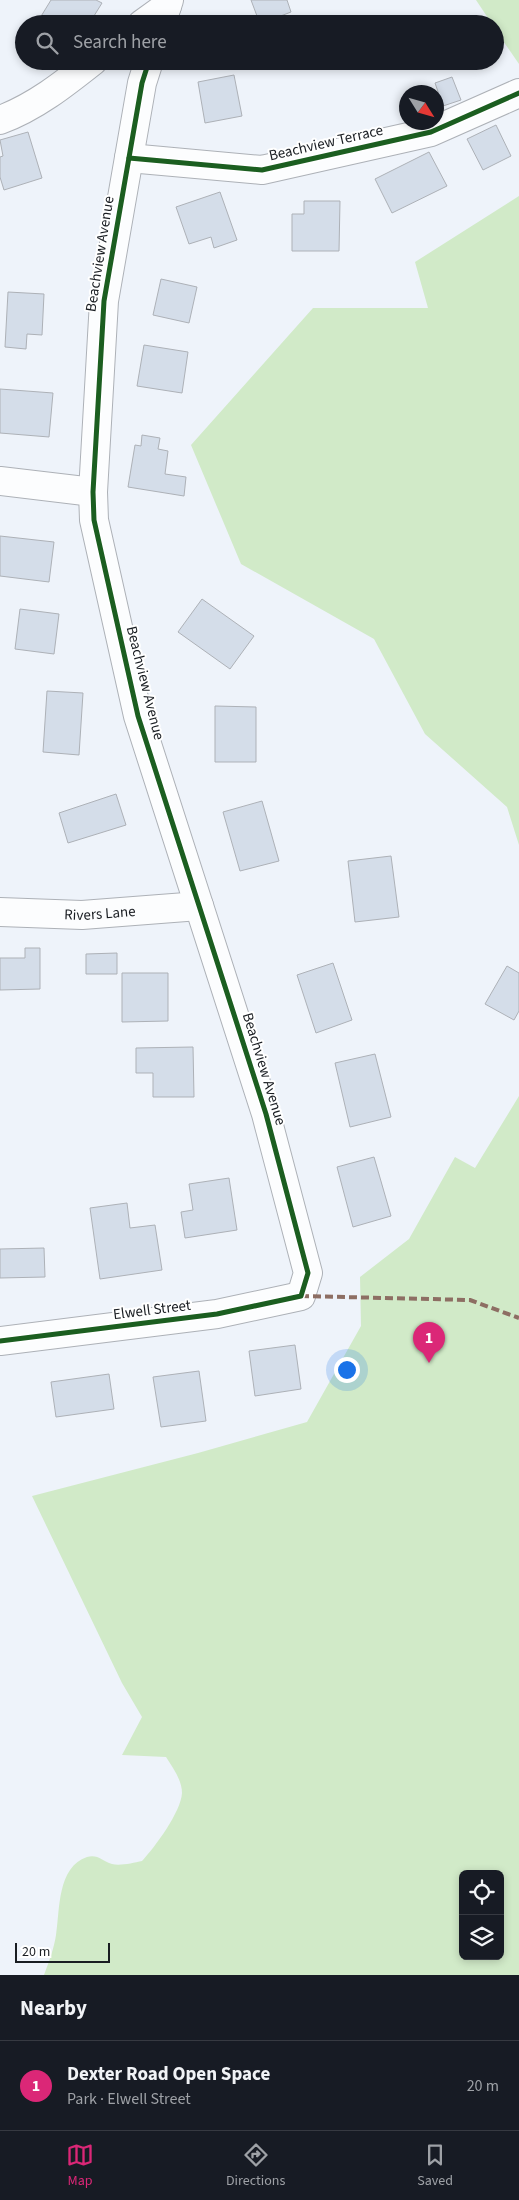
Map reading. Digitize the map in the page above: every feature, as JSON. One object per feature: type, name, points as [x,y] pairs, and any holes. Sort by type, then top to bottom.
[{"type":"street","points":[[0,120],[19,113],[82,70]]},
{"type":"street","name":"Beachview Avenue","points":[[146,70],[142,83],[104,301],[93,492],[94,520],[138,716],[266,1114],[308,1273],[302,1293]]},
{"type":"street","name":"Beachview Terrace","points":[[129,158],[262,170],[431,132],[519,93]]},
{"type":"street","points":[[0,481],[93,492]]},
{"type":"street","name":"Rivers Lane","points":[[0,912],[82,915],[199,906]]},
{"type":"street","name":"Elwell Street","points":[[0,1341],[216,1314],[301,1296],[302,1293]]},
{"type":"green space","points":[[476,0],[519,0],[519,64],[504,42],[504,15],[486,15]]},
{"type":"green space","points":[[519,196],[519,845],[507,807],[425,734],[374,639],[241,564],[191,445],[313,308],[428,308],[415,262]]},
{"type":"green space","points":[[519,1096],[519,1975],[44,1975],[55,1940],[62,1890],[70,1870],[77,1862],[91,1856],[115,1865],[142,1861],[154,1847],[177,1810],[181,1801],[182,1788],[166,1757],[122,1755],[142,1717],[122,1683],[32,1496],[198,1453],[307,1422],[361,1326],[360,1277],[409,1239],[455,1157],[475,1168]]},
{"type":"building","points":[[51,0],[96,0],[102,3],[95,15],[42,15]]},
{"type":"building","points":[[251,0],[287,0],[291,12],[283,15],[257,15]]},
{"type":"building","points":[[234,75],[242,116],[205,123],[198,82]]},
{"type":"building","points":[[452,77],[461,100],[444,106],[444,85],[436,85],[435,83]]},
{"type":"building","points":[[496,125],[511,156],[483,170],[467,139]]},
{"type":"building","points":[[28,132],[42,178],[4,190],[0,177],[0,157],[3,156],[0,140]]},
{"type":"building","points":[[429,152],[447,186],[392,213],[375,179]]},
{"type":"building","points":[[220,192],[237,240],[214,248],[211,237],[189,244],[176,207]]},
{"type":"building","points":[[304,201],[340,201],[339,251],[292,251],[292,214],[304,214]]},
{"type":"building","points":[[161,279],[197,287],[189,323],[153,315]]},
{"type":"building","points":[[8,292],[44,294],[42,335],[27,334],[26,349],[5,347]]},
{"type":"building","points":[[144,345],[188,352],[182,393],[137,386]]},
{"type":"building","points":[[0,389],[53,393],[49,437],[0,433]]},
{"type":"building","points":[[142,435],[160,438],[158,449],[168,451],[165,474],[186,477],[184,496],[128,487],[135,445],[141,446]]},
{"type":"building","points":[[0,536],[54,542],[49,582],[0,576]]},
{"type":"building","points":[[202,599],[254,636],[230,669],[178,632]]},
{"type":"building","points":[[20,609],[59,614],[54,654],[15,649]]},
{"type":"building","points":[[47,691],[83,693],[79,755],[43,752]]},
{"type":"building","points":[[215,706],[256,707],[256,762],[215,762]]},
{"type":"building","points":[[116,794],[126,825],[68,843],[59,813]]},
{"type":"building","points":[[262,801],[279,861],[240,871],[223,812]]},
{"type":"building","points":[[391,856],[399,917],[355,922],[348,861]]},
{"type":"building","points":[[25,948],[40,948],[40,989],[0,990],[0,958],[25,958]]},
{"type":"building","points":[[117,953],[117,974],[86,974],[86,954]]},
{"type":"building","points":[[333,963],[352,1020],[316,1033],[297,975]]},
{"type":"building","points":[[507,966],[519,973],[519,1011],[514,1020],[485,1004]]},
{"type":"building","points":[[122,973],[168,973],[168,1021],[122,1022]]},
{"type":"building","points":[[193,1047],[194,1097],[153,1097],[153,1073],[136,1073],[136,1048]]},
{"type":"building","points":[[375,1054],[391,1117],[350,1127],[335,1063]]},
{"type":"building","points":[[374,1157],[391,1216],[353,1227],[337,1167]]},
{"type":"building","points":[[229,1178],[237,1230],[185,1238],[181,1212],[193,1210],[189,1184]]},
{"type":"building","points":[[127,1203],[130,1228],[155,1225],[162,1270],[100,1279],[90,1208]]},
{"type":"building","points":[[44,1248],[45,1277],[0,1278],[0,1249]]},
{"type":"building","points":[[295,1345],[301,1389],[255,1396],[249,1351]]},
{"type":"building","points":[[199,1371],[206,1421],[161,1427],[153,1377]]},
{"type":"building","points":[[109,1374],[114,1409],[56,1417],[51,1382]]},
{"type":"marked path","points":[[301,1296],[470,1300],[519,1318]]},
{"type":"cycle path","points":[[0,1341],[217,1314],[301,1296],[308,1273],[266,1114],[138,716],[94,520],[93,492],[104,301],[142,83],[146,70]]},
{"type":"cycle path","points":[[129,158],[262,170],[431,132],[519,93]]},
{"type":"place","name":"Dexter Road Open Space","points":[[429,1363]]}]
